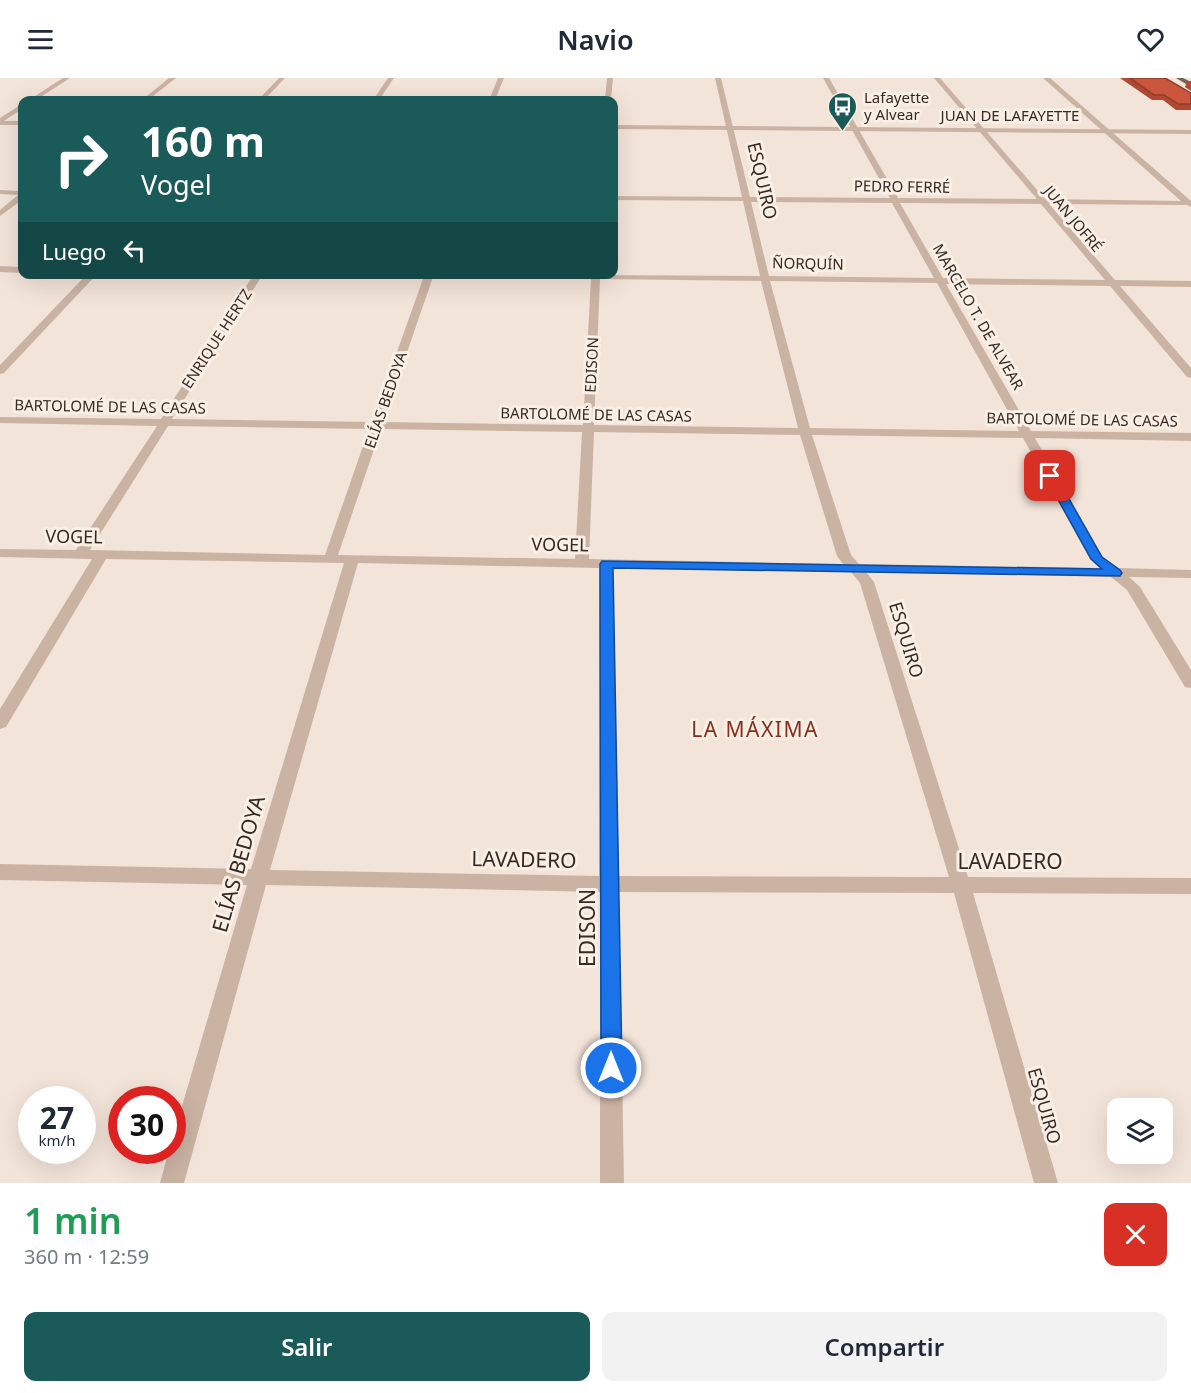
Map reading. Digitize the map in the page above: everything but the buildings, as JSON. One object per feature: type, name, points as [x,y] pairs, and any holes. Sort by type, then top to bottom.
[{"type":"main road","points":[[1179,78],[1191,85]]},
{"type":"street","points":[[38,96],[67,78]]},
{"type":"street","points":[[150,96],[173,78]]},
{"type":"street","points":[[265,96],[282,78]]},
{"type":"street","points":[[379,96],[391,78]]},
{"type":"street","points":[[494,96],[501,78]]},
{"type":"street","points":[[608,96],[610,78]]},
{"type":"street","name":"ESQUIRO","points":[[718,78],[765,279],[806,432],[844,556],[867,582],[961,884],[1046,1183]]},
{"type":"street","name":"MARCELO T. DE ALVEAR","points":[[826,78],[1097,559],[1133,587],[1191,683]]},
{"type":"street","name":"JUAN JOFRÉ","points":[[937,78],[1110,284],[1191,375]]},
{"type":"street","points":[[1046,78],[1190,204]]},
{"type":"street","points":[[0,122],[18,109]]},
{"type":"street","points":[[0,122],[18,123]]},
{"type":"street","name":"JUAN DE LAFAYETTE","points":[[618,127],[1191,132]]},
{"type":"street","points":[[0,192],[18,194]]},
{"type":"street","points":[[0,214],[18,198]]},
{"type":"street","name":"PEDRO FERRÉ","points":[[618,198],[1190,204]]},
{"type":"street","points":[[0,269],[18,270]]},
{"type":"street","name":"ÑORQUÍN","points":[[618,276],[1191,284]]},
{"type":"street","points":[[0,371],[88,279]]},
{"type":"street","name":"ENRIQUE HERTZ","points":[[80,555],[256,279]]},
{"type":"street","name":"ELÍAS BEDOYA","points":[[330,559],[425,279]]},
{"type":"street","name":"EDISON","points":[[582,563],[596,279]]},
{"type":"street","name":"BARTOLOMÉ DE LAS CASAS","points":[[0,420],[1191,437]]},
{"type":"street","name":"VOGEL","points":[[0,553],[1191,574]]},
{"type":"street","points":[[0,723],[101,556]]},
{"type":"street","name":"ELÍAS BEDOYA","points":[[172,1183],[258,878],[352,559]]},
{"type":"street","name":"EDISON","points":[[606,564],[612,1183]]},
{"type":"street","name":"LAVADERO","points":[[0,872],[610,884],[1191,886]]},
{"type":"place","name":"Lafayette y Alvear","points":[[843,132]]},
{"type":"district","name":"LA MÁXIMA","points":[[755,730]]},
{"type":"route","points":[[611,1068],[606,564],[1115,573],[1097,559],[1050,476]]}]
